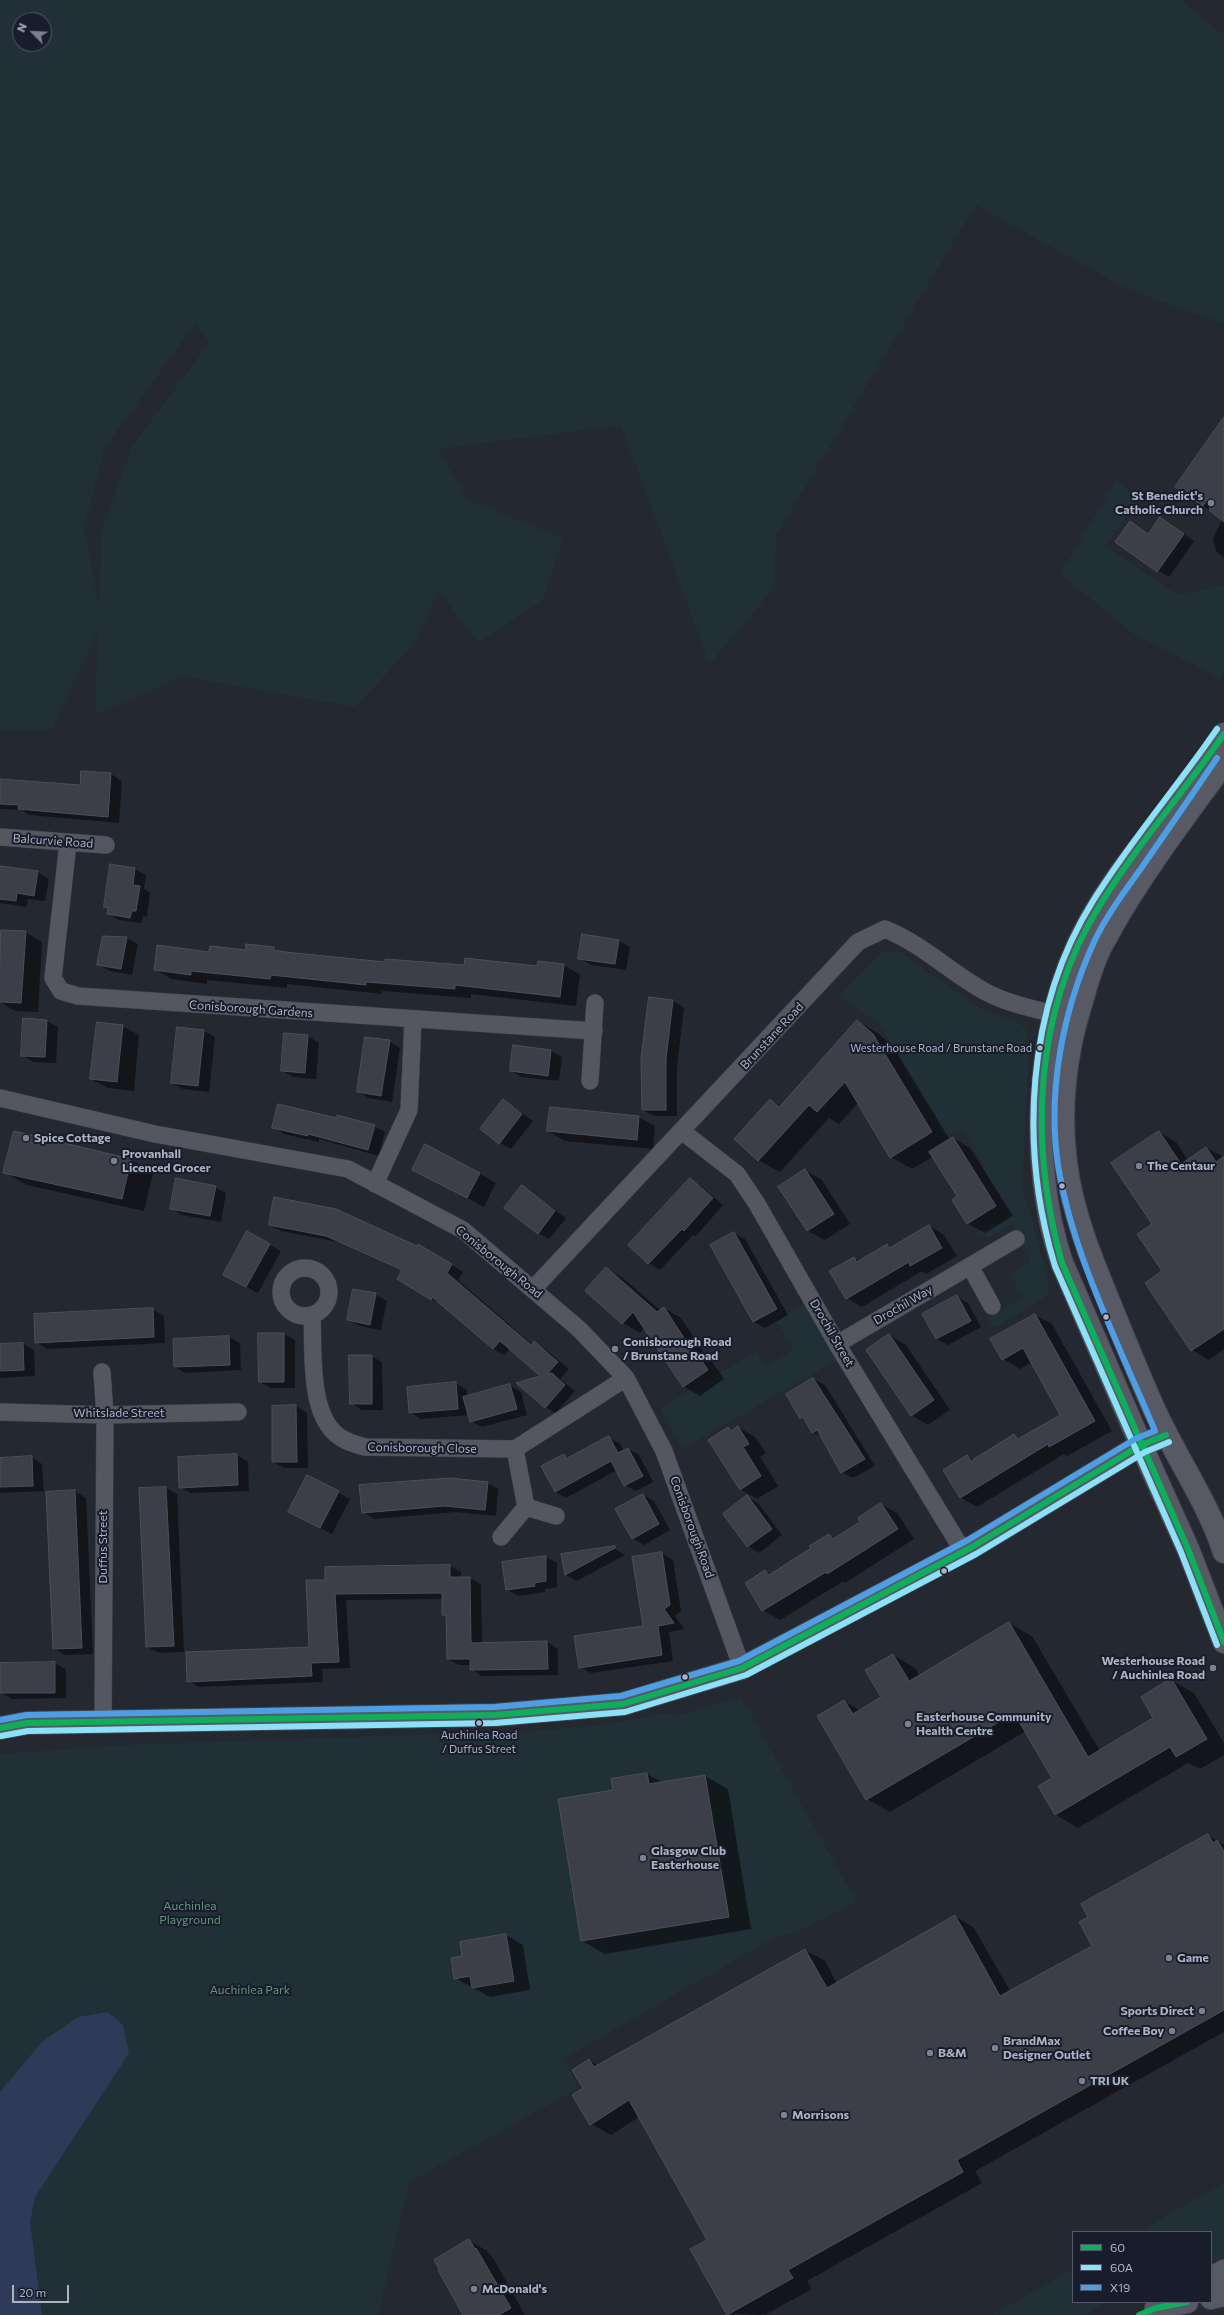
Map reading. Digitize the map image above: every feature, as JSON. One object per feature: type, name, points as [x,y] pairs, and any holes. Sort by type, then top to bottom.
[{"type":"street","points":[[1224,734],[1183,792],[1120,873],[1088,924],[1068,970],[1054,1014],[1043,1086],[1040,1134],[1044,1188],[1056,1245],[1062,1263],[1140,1445],[1188,1549],[1224,1642]]},
{"type":"street","points":[[1188,1549],[1222,1539],[1166,1435],[1092,1260],[1078,1218],[1066,1163],[1063,1105],[1071,1034],[1091,971],[1102,944],[1126,904],[1224,763]]},
{"type":"street","name":"Balcurvie Road","points":[[0,837],[106,845]]},
{"type":"street","name":"Conisborough Gardens","points":[[68,843],[53,978],[61,991],[78,996],[412,1020],[594,1031]]},
{"type":"street","name":"Brunstane Road","points":[[533,1289],[683,1132],[858,942],[885,929],[909,940],[984,991],[1010,1003],[1054,1014]]},
{"type":"street","points":[[590,1081],[595,1003]]},
{"type":"street","points":[[375,1184],[409,1110],[412,1020]]},
{"type":"street","name":"Conisborough Road","points":[[0,1098],[155,1134],[348,1169],[464,1230],[579,1329],[626,1378],[664,1451],[742,1668]]},
{"type":"street","name":"Drochil Street","points":[[683,1132],[737,1174],[757,1204],[837,1344],[963,1551]]},
{"type":"street","name":"Drochil Way","points":[[837,1344],[1016,1239]]},
{"type":"street","points":[[970,1266],[992,1306]]},
{"type":"street","name":"Conisborough Close","points":[[312,1316],[316,1398],[326,1423],[343,1440],[365,1447],[515,1449]]},
{"type":"street","name":"Duffus Street","points":[[102,1372],[105,1414],[103,1723]]},
{"type":"street","points":[[526,1507],[515,1449],[626,1378]]},
{"type":"street","name":"Whitslade Street","points":[[0,1412],[105,1414],[238,1412]]},
{"type":"street","points":[[0,1728],[28,1723],[103,1723],[502,1715],[623,1704],[742,1668],[963,1551],[1140,1445],[1166,1435]]},
{"type":"street","points":[[526,1507],[556,1516]]},
{"type":"street","points":[[501,1537],[526,1507]]},
{"type":"street","points":[[1212,2277],[1224,2271]]},
{"type":"street","points":[[1212,2298],[1224,2295]]},
{"type":"street","points":[[1154,2308],[1182,2303]]},
{"type":"green space","points":[[0,0],[1180,0],[1224,35],[1224,323],[1195,314],[1120,285],[976,205],[776,535],[774,588],[710,664],[621,425],[438,449],[468,500],[563,538],[542,601],[478,643],[439,591],[412,647],[355,707],[182,676],[95,715],[98,630],[51,730],[0,730]],"holes":[[[195,324],[209,343],[133,445],[102,529],[99,607],[84,528],[104,449]]]},
{"type":"green space","points":[[1117,479],[1137,500],[1106,546],[1178,595],[1224,585],[1224,672],[1220,678],[1135,635],[1060,574]]},
{"type":"green space","points":[[899,951],[984,1011],[1015,1020],[1026,1029],[1029,1053],[1022,1186],[1049,1282],[1047,1296],[994,1328],[987,1318],[1023,1297],[1010,1274],[1031,1261],[1012,1224],[990,1237],[975,1234],[1009,1215],[963,1129],[943,1138],[880,1024],[839,996],[883,952]]},
{"type":"green space","points":[[804,1304],[837,1360],[682,1449],[660,1408],[757,1351],[765,1366],[794,1350],[776,1321]]},
{"type":"green space","name":"Auchinlea Park","points":[[741,1697],[856,1901],[796,1933],[777,1936],[563,2059],[579,2088],[409,2182],[378,2315],[0,2315],[0,1754],[125,1745],[528,1731],[594,1726],[667,1713],[675,1716]]},
{"type":"green space","points":[[1224,2183],[1224,2259],[1212,2263],[1212,2231],[1140,2231]]},
{"type":"green space","points":[[1072,2270],[1072,2303],[1103,2303],[1085,2315],[993,2315]]},
{"type":"water","points":[[108,2012],[123,2025],[129,2053],[35,2197],[30,2222],[42,2315],[0,2315],[0,2092],[42,2042],[78,2017]]},
{"type":"building","name":"St Benedict's Catholic Church","points":[[1224,417],[1224,522],[1210,511],[1208,498],[1203,506],[1175,487]]},
{"type":"building","points":[[1160,517],[1184,534],[1157,572],[1115,542],[1130,521],[1148,534]]},
{"type":"building","points":[[81,771],[111,773],[108,817],[18,809],[19,805],[0,804],[0,779],[80,785]]},
{"type":"building","points":[[110,864],[135,868],[133,885],[140,886],[136,911],[132,911],[130,918],[107,914],[108,908],[104,907]]},
{"type":"building","points":[[0,866],[38,871],[34,896],[17,893],[16,901],[0,899]]},
{"type":"building","points":[[1,930],[26,931],[21,1003],[0,1002]]},
{"type":"building","points":[[582,934],[619,940],[615,964],[578,959]]},
{"type":"building","points":[[103,936],[127,937],[121,969],[97,965]]},
{"type":"building","points":[[246,944],[274,947],[274,950],[285,952],[385,962],[385,959],[464,965],[465,958],[537,966],[538,961],[564,964],[560,997],[455,985],[455,989],[366,982],[366,985],[271,975],[270,979],[191,971],[191,975],[154,970],[157,945],[209,952],[210,946],[246,950]]},
{"type":"building","points":[[649,997],[673,1000],[666,1059],[666,1110],[642,1110],[641,1059]]},
{"type":"building","points":[[23,1018],[47,1020],[45,1057],[21,1056]]},
{"type":"building","points":[[857,1020],[873,1034],[932,1132],[890,1158],[845,1082],[817,1112],[809,1105],[758,1161],[734,1139],[770,1099],[779,1107]]},
{"type":"building","points":[[97,1022],[123,1025],[117,1082],[90,1079]]},
{"type":"building","points":[[177,1027],[204,1030],[198,1086],[171,1083]]},
{"type":"building","points":[[284,1033],[308,1035],[305,1073],[281,1071]]},
{"type":"building","points":[[365,1037],[390,1040],[381,1096],[357,1092]]},
{"type":"building","points":[[513,1045],[551,1050],[548,1076],[510,1071]]},
{"type":"building","points":[[503,1099],[522,1114],[499,1144],[480,1129]]},
{"type":"building","points":[[278,1104],[337,1118],[337,1115],[375,1125],[368,1150],[308,1134],[308,1136],[272,1128]]},
{"type":"building","points":[[550,1107],[639,1116],[637,1140],[547,1131]]},
{"type":"building","points":[[14,1131],[131,1159],[122,1199],[3,1173]]},
{"type":"building","points":[[1159,1131],[1181,1164],[1206,1147],[1216,1162],[1224,1156],[1224,1329],[1191,1351],[1145,1283],[1162,1271],[1137,1234],[1152,1224],[1111,1163]]},
{"type":"building","points":[[953,1137],[996,1206],[967,1224],[952,1200],[957,1196],[929,1152]]},
{"type":"building","points":[[425,1144],[480,1173],[467,1198],[412,1170]]},
{"type":"building","points":[[805,1169],[834,1214],[807,1231],[778,1187]]},
{"type":"building","points":[[176,1178],[216,1186],[210,1216],[170,1209]]},
{"type":"building","points":[[690,1178],[713,1198],[684,1231],[682,1229],[648,1264],[628,1245]]},
{"type":"building","points":[[522,1185],[555,1211],[538,1234],[504,1208]]},
{"type":"building","points":[[274,1197],[336,1209],[417,1246],[418,1244],[452,1264],[447,1273],[531,1345],[534,1341],[558,1362],[547,1374],[552,1373],[565,1385],[545,1408],[516,1383],[540,1376],[500,1341],[493,1349],[432,1297],[431,1300],[397,1279],[402,1270],[326,1236],[269,1225]]},
{"type":"building","points":[[929,1225],[942,1248],[910,1266],[909,1262],[846,1299],[829,1271],[854,1257],[857,1262],[887,1244],[889,1248]]},
{"type":"building","points":[[247,1231],[270,1244],[246,1287],[223,1275]]},
{"type":"building","points":[[734,1232],[777,1309],[753,1322],[710,1245]]},
{"type":"building","points":[[606,1267],[657,1312],[664,1307],[693,1352],[695,1351],[708,1370],[683,1387],[633,1312],[622,1324],[585,1291]]},
{"type":"building","points":[[353,1289],[376,1293],[370,1325],[347,1320]]},
{"type":"building","points":[[957,1295],[971,1321],[936,1339],[922,1314]]},
{"type":"building","points":[[153,1308],[154,1337],[35,1343],[34,1314]]},
{"type":"building","points":[[1035,1314],[1095,1421],[1049,1447],[1048,1444],[960,1498],[943,1470],[967,1455],[971,1461],[1014,1434],[1018,1439],[1060,1415],[1023,1348],[1002,1360],[990,1339]]},
{"type":"building","points":[[258,1333],[284,1333],[284,1382],[259,1382]]},
{"type":"building","points":[[889,1334],[934,1400],[911,1416],[866,1350]]},
{"type":"building","points":[[229,1336],[230,1365],[174,1367],[173,1339]]},
{"type":"building","points":[[23,1343],[24,1370],[0,1371],[0,1344]]},
{"type":"building","points":[[349,1355],[372,1355],[372,1404],[350,1404]]},
{"type":"building","points":[[813,1378],[865,1459],[841,1473],[817,1430],[812,1433],[803,1417],[800,1419],[786,1394]]},
{"type":"building","points":[[456,1382],[458,1409],[409,1413],[407,1387]]},
{"type":"building","points":[[510,1384],[517,1409],[470,1422],[463,1397]]},
{"type":"building","points":[[296,1405],[297,1462],[272,1462],[272,1406]]},
{"type":"building","points":[[738,1426],[749,1444],[743,1447],[761,1476],[740,1490],[708,1440],[728,1427],[731,1431]]},
{"type":"building","points":[[609,1436],[618,1453],[628,1448],[643,1476],[624,1486],[611,1461],[555,1492],[541,1466],[564,1454],[567,1458]]},
{"type":"building","points":[[237,1454],[238,1485],[179,1488],[178,1457]]},
{"type":"building","points":[[32,1456],[33,1486],[0,1487],[0,1458]]},
{"type":"building","points":[[307,1475],[339,1491],[320,1528],[288,1512]]},
{"type":"building","points":[[451,1478],[488,1482],[485,1510],[444,1506],[362,1513],[359,1485]]},
{"type":"building","points":[[166,1487],[174,1646],[146,1647],[139,1488]]},
{"type":"building","points":[[75,1490],[82,1648],[53,1649],[46,1492]]},
{"type":"building","points":[[643,1494],[659,1524],[632,1539],[615,1509]]},
{"type":"building","points":[[747,1495],[772,1529],[747,1547],[723,1514]]},
{"type":"building","points":[[881,1503],[898,1529],[827,1574],[826,1572],[762,1611],[745,1583],[765,1570],[769,1575],[811,1548],[809,1546],[829,1534],[833,1539],[860,1522],[858,1518]]},
{"type":"building","points":[[615,1546],[615,1548],[565,1575],[561,1554]]},
{"type":"building","points":[[662,1552],[670,1605],[664,1609],[674,1623],[658,1626],[662,1655],[579,1668],[574,1636],[643,1626],[632,1557]]},
{"type":"building","points":[[546,1556],[546,1581],[534,1583],[535,1586],[506,1590],[502,1562]]},
{"type":"building","points":[[450,1565],[450,1577],[470,1577],[471,1643],[547,1641],[548,1669],[470,1670],[470,1659],[447,1659],[446,1615],[442,1615],[442,1593],[335,1594],[339,1662],[311,1663],[312,1676],[187,1682],[186,1652],[309,1647],[306,1580],[325,1580],[325,1567]]},
{"type":"building","name":"Easterhouse Community Health Centre","points":[[1009,1622],[1088,1757],[1153,1718],[1141,1697],[1171,1678],[1207,1739],[1176,1757],[1170,1747],[1055,1815],[1038,1786],[1052,1778],[1014,1713],[866,1800],[817,1716],[844,1700],[853,1714],[881,1697],[865,1670],[893,1654],[909,1681]]},
{"type":"building","points":[[55,1662],[55,1693],[0,1693],[0,1663]]},
{"type":"building","name":"Glasgow Club Easterhouse","points":[[647,1773],[649,1784],[705,1775],[729,1917],[581,1941],[558,1799],[613,1790],[611,1779]]},
{"type":"building","points":[[1208,1834],[1213,1843],[1217,1840],[1224,1851],[1224,2010],[957,2160],[963,2172],[788,2270],[793,2278],[727,2315],[690,2249],[707,2240],[629,2100],[590,2125],[572,2095],[583,2088],[572,2070],[589,2059],[594,2067],[805,1949],[827,1988],[955,1915],[1000,1996],[1092,1946],[1079,1922],[1088,1917],[1081,1904]]},
{"type":"building","points":[[506,1934],[514,1981],[472,1988],[470,1976],[454,1979],[451,1958],[462,1956],[460,1942]]},
{"type":"building","name":"McDonald's","points":[[469,2239],[475,2249],[476,2248],[511,2308],[499,2315],[463,2315],[434,2260]]},
{"type":"transit line","name":"60A","points":[[1217,729],[1122,857],[1093,901],[1071,943],[1054,986],[1042,1032],[1035,1079],[1034,1126],[1036,1174],[1044,1221],[1055,1266],[1181,1552],[1217,1645]]},
{"type":"transit line","name":"60","points":[[1224,734],[1129,861],[1100,905],[1078,946],[1061,989],[1050,1034],[1044,1080],[1042,1126],[1045,1172],[1051,1218],[1062,1263],[1188,1549],[1224,1642]]},
{"type":"transit line","name":"X19","points":[[0,1720],[27,1715],[495,1707],[621,1696],[739,1661],[968,1540],[1137,1438],[1155,1431],[1099,1300],[1074,1232],[1058,1165],[1055,1137],[1056,1080],[1066,1023],[1083,968],[1094,942],[1116,904],[1217,758]]},
{"type":"transit line","name":"60","points":[[0,1728],[27,1723],[495,1715],[623,1704],[742,1668],[972,1547],[1141,1445],[1166,1435]]},
{"type":"transit line","name":"60A","points":[[1,1736],[28,1731],[495,1723],[625,1712],[746,1675],[976,1554],[1145,1452],[1169,1442]]},
{"type":"transit line","name":"60","points":[[1139,2315],[1156,2308],[1182,2303]]},
{"type":"place","name":"St Benedict's Catholic Church","points":[[1211,503]]},
{"type":"place","name":"Westerhouse Road / Brunstane Road","points":[[1040,1048]]},
{"type":"place","name":"Spice Cottage","points":[[26,1138]]},
{"type":"place","name":"Provanhall Licenced Grocer","points":[[114,1161]]},
{"type":"place","name":"The Centaur","points":[[1139,1166]]},
{"type":"place","name":"Conisborough Road / Brunstane Road","points":[[615,1349]]},
{"type":"place","name":"Westerhouse Road / Auchinlea Road","points":[[1213,1668]]},
{"type":"place","name":"Auchinlea Road / Duffus Street","points":[[479,1723]]},
{"type":"place","name":"Easterhouse Community Health Centre","points":[[908,1724]]},
{"type":"place","name":"Glasgow Club Easterhouse","points":[[643,1858]]},
{"type":"place","name":"Game","points":[[1169,1958]]},
{"type":"place","name":"Sports Direct","points":[[1202,2011]]},
{"type":"place","name":"Coffee Boy","points":[[1172,2031]]},
{"type":"place","name":"BrandMax Designer Outlet","points":[[995,2048]]},
{"type":"place","name":"B&M","points":[[930,2053]]},
{"type":"place","name":"TRI UK","points":[[1082,2081]]},
{"type":"place","name":"Morrisons","points":[[784,2115]]},
{"type":"place","name":"McDonald's","points":[[474,2289]]},
{"type":"park label","name":"Auchinlea Playground","points":[[190,1913]]}]
